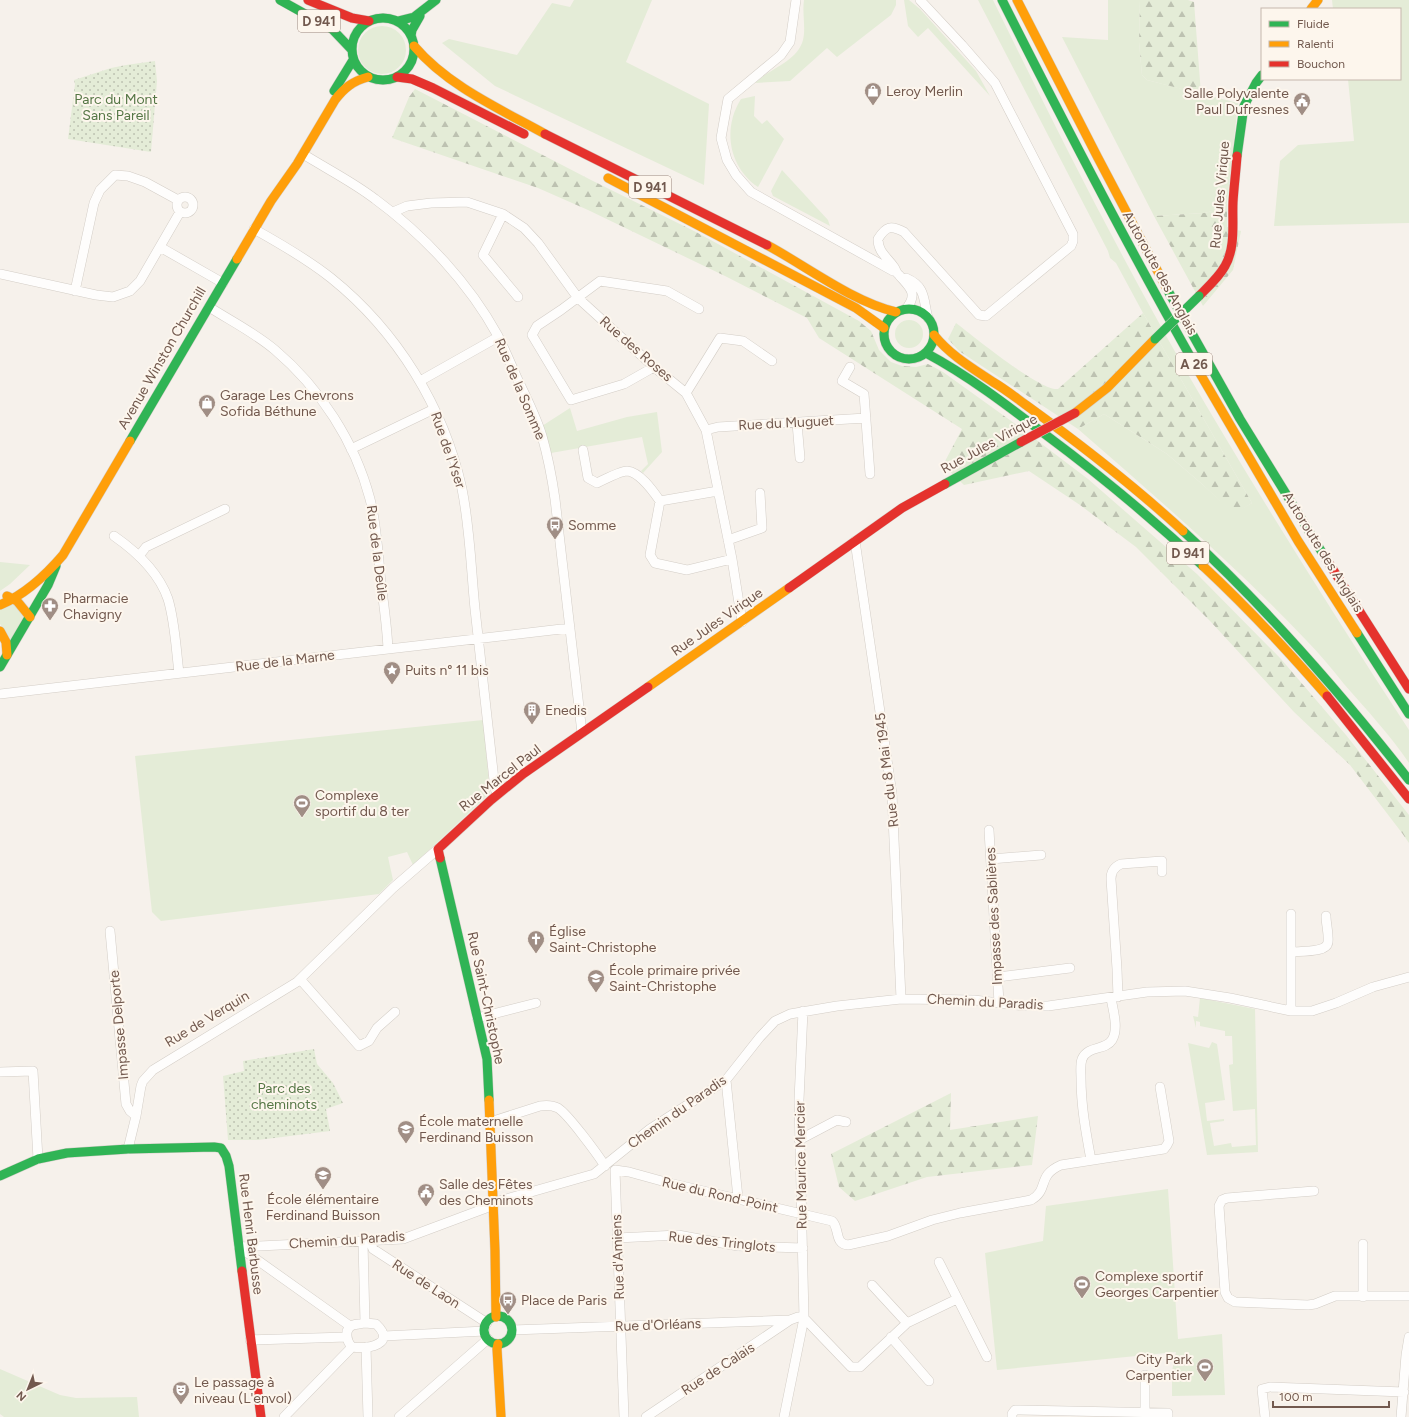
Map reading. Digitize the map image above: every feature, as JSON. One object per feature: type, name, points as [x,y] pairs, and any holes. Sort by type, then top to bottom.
[{"type":"main road","name":"D 941","points":[[280,0],[332,29],[351,50]]},
{"type":"main road","name":"D 941","points":[[308,0],[352,18],[369,21]]},
{"type":"main road","points":[[411,36],[412,30],[420,16],[436,0]]},
{"type":"main road","name":"Autoroute des Anglais","points":[[1002,0],[1072,139],[1141,270],[1231,428],[1298,541],[1409,714]]},
{"type":"main road","name":"Autoroute des Anglais","points":[[1017,0],[1084,134],[1152,262],[1236,412],[1317,547],[1409,689]]},
{"type":"main road","points":[[1312,8],[1318,0]]},
{"type":"main road","points":[[398,21],[406,28],[411,36],[414,46],[414,53],[410,64],[402,74],[397,77],[384,80],[368,77],[360,70],[353,60],[351,50],[354,35],[360,27],[374,19],[386,18],[405,21],[420,16]]},
{"type":"main road","name":"D 941","points":[[414,46],[419,53],[444,75],[482,99],[551,136],[778,251],[882,310],[896,312]]},
{"type":"main road","name":"Avenue Winston Churchill","points":[[271,201],[275,188],[315,120],[353,60]]},
{"type":"main road","name":"Rue Jules Virique","points":[[582,733],[742,622],[902,508],[1075,413],[1083,408],[1114,381],[1199,296],[1220,274],[1226,265],[1230,254],[1232,241],[1233,202],[1237,153],[1244,106],[1261,76]]},
{"type":"main road","name":"Avenue Winston Churchill","points":[[5,600],[38,580],[55,564],[74,540],[78,530],[271,201],[303,154],[341,92],[354,81],[368,77]]},
{"type":"main road","points":[[397,77],[412,79],[433,88],[529,137]]},
{"type":"main road","name":"Avenue Winston Churchill","points":[[303,154],[300,152],[315,127],[315,120]]},
{"type":"main road","name":"D 941","points":[[597,173],[850,305],[870,317],[884,328]]},
{"type":"main road","points":[[906,309],[918,311],[928,318],[934,329],[934,335],[930,348],[919,358],[911,360],[896,356],[890,351],[885,344],[883,336],[886,322],[896,312],[906,309]]},
{"type":"main road","name":"D 941","points":[[934,335],[950,353],[996,384],[1076,442],[1147,500],[1217,563],[1277,623],[1324,675],[1369,728],[1409,780]]},
{"type":"main road","name":"D 941","points":[[926,353],[989,393],[1067,450],[1139,508],[1211,574],[1267,630],[1314,681],[1360,736],[1409,799]]},
{"type":"main road","name":"Avenue Winston Churchill","points":[[5,600],[48,561],[67,539],[78,530]]},
{"type":"main road","points":[[0,667],[48,586],[56,567],[54,561],[55,558],[63,549],[67,539]]},
{"type":"main road","points":[[5,600],[22,605],[30,617]]},
{"type":"main road","points":[[0,632],[6,642],[7,655]]},
{"type":"main road","name":"Rue Marcel Paul","points":[[438,849],[498,794],[523,774],[582,733]]},
{"type":"main road","name":"Rue Saint-Christophe","points":[[438,849],[487,1060],[495,1250],[496,1317]]},
{"type":"main road","name":"Rue Henri Barbusse","points":[[128,1149],[214,1147],[221,1148],[226,1156],[229,1166],[261,1417]]},
{"type":"main road","points":[[0,1176],[38,1159],[67,1152],[128,1149]]},
{"type":"main road","points":[[496,1317],[505,1318],[509,1322],[512,1330],[509,1338],[498,1344],[491,1342],[486,1331],[492,1318],[496,1317]]},
{"type":"main road","points":[[498,1344],[497,1349],[501,1417]]},
{"type":"street","points":[[796,0],[790,42],[781,54],[728,100],[721,138],[727,160],[736,175],[751,192],[919,286],[924,294],[928,318]]},
{"type":"street","points":[[906,309],[913,296],[912,290],[897,274],[895,268],[884,256],[878,246],[878,239],[881,233],[886,229],[893,227],[904,232],[979,314],[986,316],[1071,246],[1073,241],[1073,234],[995,83],[920,0]]},
{"type":"street","name":"Rue de la Somme","points":[[303,154],[346,179],[374,198],[416,234],[461,282],[480,308],[498,337],[531,407],[542,436],[550,464],[582,733]]},
{"type":"street","points":[[75,291],[94,203],[100,190],[115,175],[128,176],[140,180],[178,200]]},
{"type":"street","points":[[178,200],[182,197],[188,198],[192,203],[192,208],[188,212],[180,212]]},
{"type":"street","points":[[178,200],[177,205],[180,212]]},
{"type":"street","name":"Rue des Roses","points":[[392,212],[407,206],[431,203],[467,202],[503,214],[524,228],[538,243],[578,298],[654,367],[686,393],[706,430],[732,559],[742,622]]},
{"type":"street","points":[[0,274],[75,291],[113,297],[130,291],[140,281],[180,212]]},
{"type":"street","points":[[503,214],[483,255],[518,297]]},
{"type":"street","name":"Rue de l'Yser","points":[[254,229],[312,264],[347,292],[392,340],[420,380],[434,409],[457,468],[462,490],[466,515],[495,789],[498,794]]},
{"type":"street","points":[[160,247],[223,283]]},
{"type":"street","points":[[654,367],[624,384],[571,400],[532,335],[537,326],[600,281],[667,291],[699,309]]},
{"type":"street","name":"Rue de la Deûle","points":[[209,307],[249,331],[274,350],[296,370],[316,392],[351,449],[370,498],[374,519],[388,649]]},
{"type":"street","points":[[420,380],[498,337]]},
{"type":"street","points":[[686,393],[720,338],[743,341],[772,361]]},
{"type":"street","points":[[850,367],[842,381],[864,394],[870,474]]},
{"type":"street","points":[[351,449],[434,409]]},
{"type":"street","name":"Rue du Muguet","points":[[706,430],[718,427],[866,418]]},
{"type":"street","points":[[797,423],[800,458]]},
{"type":"street","points":[[583,450],[588,478],[597,483],[626,471],[635,474],[651,487],[660,501],[650,555],[655,563],[686,570],[732,559]]},
{"type":"street","points":[[660,501],[718,491]]},
{"type":"street","points":[[728,540],[762,528],[760,493]]},
{"type":"street","points":[[139,556],[146,547],[225,509]]},
{"type":"street","points":[[114,536],[139,556],[152,570],[161,585],[168,600],[174,628],[179,673]]},
{"type":"street","name":"Rue du 8 Mai 1945","points":[[855,541],[892,794],[901,999]]},
{"type":"street","name":"Rue de la Marne","points":[[0,694],[570,628]]},
{"type":"street","name":"Impasse des Sablières","points":[[989,830],[999,1003]]},
{"type":"street","name":"Rue de Verquin","points":[[128,1149],[141,1086],[143,1081],[153,1070],[300,979],[380,900],[438,849]]},
{"type":"street","points":[[991,859],[1041,855]]},
{"type":"street","points":[[1160,1087],[1169,1141],[1164,1149],[1091,1160],[1082,1107],[1081,1065],[1082,1058],[1088,1052],[1108,1044],[1112,1040],[1114,1033],[1117,968],[1111,879],[1113,870],[1121,864],[1162,861],[1162,872]]},
{"type":"street","points":[[1291,914],[1291,1011]]},
{"type":"street","points":[[1291,952],[1324,949],[1328,943],[1326,916]]},
{"type":"street","name":"Impasse Delporte","points":[[110,931],[126,1104],[130,1111],[136,1116]]},
{"type":"street","points":[[998,977],[1070,968]]},
{"type":"street","name":"Chemin du Paradis","points":[[239,1247],[367,1242],[403,1239],[486,1208],[492,1203],[594,1174],[609,1166],[650,1129],[726,1080],[760,1036],[775,1021],[784,1016],[803,1011],[901,999],[974,1000],[1025,1006],[1048,1006],[1147,992],[1185,991],[1230,998],[1291,1011],[1312,1011],[1324,1008],[1373,987],[1409,977]]},
{"type":"street","points":[[300,979],[359,1046],[369,1041],[377,1028],[395,1012]]},
{"type":"street","points":[[478,1018],[536,1003]]},
{"type":"street","name":"Rue Maurice Mercier","points":[[784,1417],[804,1318],[799,1140],[799,1100],[803,1011]]},
{"type":"street","points":[[0,1072],[33,1071],[38,1159]]},
{"type":"street","points":[[726,1080],[738,1198]]},
{"type":"street","points":[[490,1122],[540,1106],[548,1105],[558,1108],[609,1166]]},
{"type":"street","points":[[799,1140],[837,1120],[846,1122]]},
{"type":"street","name":"Rue du Rond-Point","points":[[609,1166],[669,1183],[738,1198],[826,1220],[834,1223],[839,1241],[842,1244],[848,1244],[888,1236],[932,1220],[960,1213],[1031,1200],[1039,1195],[1045,1176],[1052,1169],[1061,1165],[1091,1160]]},
{"type":"street","name":"Rue d'Amiens","points":[[609,1166],[617,1238],[624,1417]]},
{"type":"street","points":[[1314,1191],[1227,1198],[1222,1200],[1219,1206],[1226,1294],[1230,1299],[1235,1302],[1308,1305],[1315,1304],[1335,1296],[1409,1296]]},
{"type":"street","name":"Rue des Tringlots","points":[[617,1238],[678,1235],[738,1246],[803,1248]]},
{"type":"street","points":[[365,1323],[367,1242]]},
{"type":"street","name":"Rue de Laon","points":[[367,1242],[373,1249],[486,1331]]},
{"type":"street","points":[[1363,1244],[1364,1297]]},
{"type":"street","points":[[239,1247],[350,1326],[365,1323],[376,1324],[382,1329],[384,1336],[382,1341],[377,1346],[352,1347],[284,1417]]},
{"type":"street","points":[[939,1262],[987,1357]]},
{"type":"street","points":[[872,1285],[907,1323]]},
{"type":"street","points":[[804,1318],[851,1367],[860,1367],[907,1323],[957,1299]]},
{"type":"street","name":"Rue d'Orléans","points":[[512,1330],[790,1320],[798,1317],[804,1318]]},
{"type":"street","name":"Rue de Calais","points":[[646,1417],[790,1320]]},
{"type":"street","points":[[350,1326],[347,1331],[347,1337],[348,1343],[352,1347]]},
{"type":"street","points":[[384,1336],[486,1331]]},
{"type":"street","points":[[399,1417],[486,1331]]},
{"type":"street","points":[[250,1340],[347,1337]]},
{"type":"street","points":[[1401,1417],[1409,1337]]},
{"type":"street","points":[[891,1338],[930,1381]]},
{"type":"street","points":[[366,1347],[368,1417]]},
{"type":"street","points":[[1145,1375],[1145,1414]]},
{"type":"street","points":[[1266,1417],[1262,1389],[1270,1387],[1404,1392]]},
{"type":"street","points":[[1012,1417],[1015,1410],[1168,1415]]},
{"type":"green space","points":[[574,0],[652,0],[626,62],[709,104],[704,185],[495,86],[442,43],[449,39],[517,55],[552,3],[570,7]]},
{"type":"green space","points":[[804,0],[896,0],[896,5],[891,15],[837,57],[827,48],[790,81],[755,83],[789,59],[800,48],[804,35]]},
{"type":"green space","points":[[904,0],[909,0],[920,9],[976,71],[990,96],[928,28],[918,37],[908,26]]},
{"type":"green space","points":[[978,0],[993,0],[1086,187],[1135,280],[1186,371],[1295,552],[1409,730],[1409,763],[1386,732],[1321,656],[1279,612],[1195,532],[1078,429],[1104,414],[1167,454],[1234,513],[1252,503],[1116,263],[1110,258],[1108,251]]},
{"type":"green space","points":[[1108,0],[1140,0],[1139,42],[1142,75],[1147,80],[1238,103],[1227,203],[1222,209],[1204,213],[1154,216],[1062,37],[1108,40]]},
{"type":"green space","points":[[1140,0],[1188,0],[1194,2],[1201,94],[1147,80],[1142,75],[1139,42]]},
{"type":"green space","points":[[1332,0],[1409,0],[1409,223],[1274,226],[1280,161],[1298,145],[1354,141],[1348,80],[1401,80],[1401,8],[1333,8]]},
{"type":"green space","points":[[377,26],[387,26],[399,33],[406,45],[406,55],[399,67],[387,74],[377,74],[369,70],[362,63],[358,55],[358,45],[362,37],[369,30]]},
{"type":"green space","name":"Parc du Mont Sans Pareil","points":[[155,61],[157,81],[151,152],[68,139],[75,84],[74,80],[111,68]]},
{"type":"green space","points":[[415,89],[591,180],[696,232],[859,321],[871,331],[879,350],[891,362],[902,366],[916,367],[928,364],[943,372],[1088,479],[1197,574],[1281,659],[1346,735],[1409,815],[1409,843],[1350,765],[1294,712],[1211,622],[1136,547],[1080,505],[1029,471],[964,485],[943,465],[962,429],[819,338],[807,318],[727,277],[588,210],[538,188],[392,138],[409,97]]},
{"type":"green space","points":[[755,96],[754,116],[762,124],[767,120],[784,139],[758,187],[748,179],[740,169],[735,158],[730,135],[735,111],[741,99]]},
{"type":"green space","points":[[782,170],[828,220],[830,226],[773,196],[771,191]]},
{"type":"green space","points":[[1227,203],[1227,227],[1241,231],[1233,270],[1203,306],[1154,216],[1204,213],[1222,209]]},
{"type":"green space","points":[[1143,313],[1252,503],[1234,514],[1167,454],[1104,414],[1078,429],[959,351],[948,339],[956,323],[1022,373],[1049,388],[1058,389]]},
{"type":"green space","points":[[909,320],[919,324],[923,334],[919,344],[909,348],[899,344],[895,334],[899,324]]},
{"type":"green space","points":[[570,408],[577,431],[627,417],[657,412],[662,452],[643,473],[641,471],[648,464],[642,437],[551,453],[542,426]]},
{"type":"green space","points":[[0,562],[30,565],[10,584],[0,591]]},
{"type":"green space","points":[[12,603],[28,618],[12,641],[0,624],[0,610]]},
{"type":"green space","name":"Complexe sportif du 8 ter","points":[[483,720],[490,793],[413,865],[407,852],[388,857],[393,880],[379,894],[161,921],[152,912],[135,756]]},
{"type":"green space","points":[[1200,998],[1255,1009],[1258,1152],[1207,1155],[1188,1043],[1209,1048],[1212,1042],[1217,1044],[1225,1100],[1205,1103],[1207,1121],[1224,1119],[1224,1121],[1210,1123],[1214,1146],[1231,1143],[1232,1147],[1256,1145],[1255,1109],[1233,1111],[1229,1065],[1233,1064],[1232,1036],[1225,1036],[1225,1031],[1200,1026],[1200,1022],[1196,1021],[1196,1028],[1193,1016],[1198,1017]]},
{"type":"green space","name":"Parc des cheminots","points":[[314,1049],[317,1064],[333,1083],[343,1103],[326,1109],[330,1131],[258,1140],[228,1140],[223,1076],[244,1071],[243,1061]]},
{"type":"green space","points":[[951,1093],[950,1130],[1038,1116],[1032,1165],[927,1177],[855,1201],[839,1187],[831,1154]]},
{"type":"green space","name":"Complexe sportif Georges Carpentier","points":[[1168,1189],[1178,1339],[1222,1334],[1225,1395],[1172,1396],[1172,1371],[1176,1352],[997,1370],[985,1253],[1043,1241],[1046,1206]]},
{"type":"green space","points":[[0,1369],[60,1395],[76,1398],[137,1397],[139,1417],[4,1417],[0,1414]]},
{"type":"traffic: fast","points":[[280,0],[332,29],[351,49]]},
{"type":"traffic: fast","points":[[398,21],[414,17],[436,0]]},
{"type":"traffic: fast","points":[[1002,0],[1096,184],[1195,365]]},
{"type":"traffic: fast","points":[[411,36],[412,30],[420,16]]},
{"type":"traffic: fast","points":[[377,18],[389,18],[405,27],[412,37],[414,49],[412,61],[405,71],[389,80],[377,80],[366,75],[357,66],[352,55],[352,43],[357,32],[366,23],[377,18]]},
{"type":"traffic: fast","points":[[334,91],[353,60]]},
{"type":"traffic: fast","points":[[1237,156],[1244,106],[1261,76]]},
{"type":"traffic: fast","points":[[130,441],[237,259]]},
{"type":"traffic: fast","points":[[1167,289],[1240,419],[1323,554]]},
{"type":"traffic: fast","points":[[1155,339],[1199,296]]},
{"type":"traffic: fast","points":[[904,309],[914,309],[927,316],[934,329],[934,334],[934,339],[927,352],[914,359],[904,359],[895,355],[888,348],[884,339],[884,329],[888,320],[895,313],[904,309]]},
{"type":"traffic: fast","points":[[926,353],[958,371],[1066,450],[1146,515],[1203,566]]},
{"type":"traffic: fast","points":[[945,484],[1021,442]]},
{"type":"traffic: fast","points":[[1183,531],[1273,620],[1329,682],[1409,780]]},
{"type":"traffic: fast","points":[[0,667],[48,585],[56,566]]},
{"type":"traffic: fast","points":[[1357,633],[1409,714]]},
{"type":"traffic: fast","points":[[440,858],[487,1059],[489,1100]]},
{"type":"traffic: fast","points":[[0,1176],[38,1159],[67,1153],[128,1149],[221,1148],[226,1156],[229,1166],[242,1271]]},
{"type":"traffic: fast","points":[[498,1316],[508,1320],[512,1330],[508,1340],[498,1344],[488,1340],[484,1330],[488,1320],[498,1316]]},
{"type":"traffic: slow","points":[[1017,0],[1167,289]]},
{"type":"traffic: slow","points":[[1312,8],[1318,0]]},
{"type":"traffic: slow","points":[[414,46],[442,73],[475,96],[545,134]]},
{"type":"traffic: slow","points":[[237,259],[271,201],[297,164],[335,100],[349,86],[368,77]]},
{"type":"traffic: slow","points":[[608,178],[856,308],[884,328]]},
{"type":"traffic: slow","points":[[767,245],[847,292],[880,307],[896,312]]},
{"type":"traffic: slow","points":[[934,335],[947,349],[962,361],[1010,393],[1106,466],[1183,531]]},
{"type":"traffic: slow","points":[[1075,413],[1107,388],[1155,339]]},
{"type":"traffic: slow","points":[[1195,365],[1298,541],[1357,633]]},
{"type":"traffic: slow","points":[[0,605],[18,596],[34,584],[63,555],[130,441]]},
{"type":"traffic: slow","points":[[1203,566],[1267,630],[1327,696]]},
{"type":"traffic: slow","points":[[648,687],[789,588]]},
{"type":"traffic: slow","points":[[7,596],[17,601],[30,617]]},
{"type":"traffic: slow","points":[[0,631],[6,642],[7,655]]},
{"type":"traffic: slow","points":[[489,1100],[496,1317]]},
{"type":"traffic: slow","points":[[498,1344],[497,1349],[501,1417]]},
{"type":"traffic: jam","points":[[308,0],[352,18],[369,21]]},
{"type":"traffic: jam","points":[[397,77],[412,79],[433,88],[524,134]]},
{"type":"traffic: jam","points":[[545,134],[767,245]]},
{"type":"traffic: jam","points":[[1199,296],[1223,270],[1231,251],[1237,156]]},
{"type":"traffic: jam","points":[[1021,442],[1075,413]]},
{"type":"traffic: jam","points":[[789,588],[902,508],[945,484]]},
{"type":"traffic: jam","points":[[1323,554],[1409,689]]},
{"type":"traffic: jam","points":[[440,858],[438,849],[491,800],[523,774],[648,687]]},
{"type":"traffic: jam","points":[[1327,696],[1409,799]]},
{"type":"traffic: jam","points":[[242,1271],[261,1417]]},
{"type":"place","name":"Leroy Merlin","points":[[873,106]]},
{"type":"place","name":"Salle Polyvalente Paul Dufresnes","points":[[1302,116]]},
{"type":"place","name":"Garage Les Chevrons Sofida Béthune","points":[[207,418]]},
{"type":"place","name":"Somme","points":[[555,540]]},
{"type":"place","name":"Pharmacie Chavigny","points":[[50,621]]},
{"type":"place","name":"Puits n° 11 bis","points":[[392,685]]},
{"type":"place","name":"Enedis","points":[[532,725]]},
{"type":"place","name":"Complexe sportif du 8 ter","points":[[302,818]]},
{"type":"place","name":"Église Saint-Christophe","points":[[536,954]]},
{"type":"place","name":"École primaire privée Saint-Christophe","points":[[596,993]]},
{"type":"place","name":"École maternelle Ferdinand Buisson","points":[[406,1144]]},
{"type":"place","name":"École élémentaire Ferdinand Buisson","points":[[323,1190]]},
{"type":"place","name":"Salle des Fêtes des Cheminots","points":[[426,1207]]},
{"type":"place","name":"Complexe sportif Georges Carpentier","points":[[1082,1299]]},
{"type":"place","name":"Place de Paris","points":[[508,1315]]},
{"type":"place","name":"City Park Carpentier","points":[[1205,1382]]},
{"type":"place","name":"Le passage à niveau (L'envol)","points":[[181,1405]]}]
